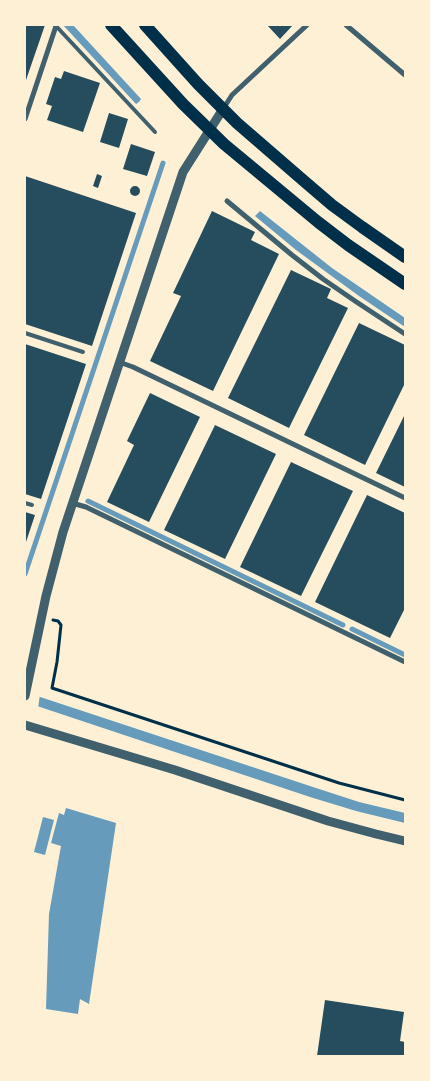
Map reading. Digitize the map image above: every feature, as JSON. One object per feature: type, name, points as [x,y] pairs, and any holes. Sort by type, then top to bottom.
[{"type":"main road","points":[[112,25],[209,130],[318,222],[371,262],[405,284]]},
{"type":"main road","points":[[145,25],[198,84],[237,123],[304,181],[362,227],[405,257]]},
{"type":"street","points":[[25,696],[50,580],[72,503],[183,172],[232,95],[307,25]]},
{"type":"street","points":[[346,25],[405,76]]},
{"type":"street","points":[[25,119],[55,26]]},
{"type":"street","points":[[227,201],[323,279],[405,334]]},
{"type":"street","points":[[119,362],[133,366],[405,498]]},
{"type":"street","points":[[72,503],[86,507],[405,662]]},
{"type":"street","points":[[25,725],[175,770],[328,821],[405,841]]},
{"type":"lane","points":[[55,26],[155,132]]},
{"type":"lane","points":[[25,333],[83,352]]},
{"type":"lane","points":[[25,503],[32,505]]},
{"type":"path","points":[[53,620],[58,621],[60,625],[57,662],[52,688],[332,781],[405,800]]},
{"type":"water","points":[[63,25],[73,25],[141,99],[139,102],[136,104]]},
{"type":"water","points":[[260,211],[332,268],[405,318],[405,327],[296,250],[255,216]]},
{"type":"water","points":[[25,692],[359,802],[405,813],[405,823],[310,797],[25,702]]},
{"type":"water","points":[[66,808],[116,823],[89,1004],[80,999],[78,1014],[46,1009],[49,914],[61,846],[51,843],[59,813],[64,815]]},
{"type":"water","points":[[43,817],[54,820],[45,855],[34,852]]},
{"type":"pier","points":[[25,689],[40,694],[38,709],[25,705]]},
{"type":"building","points":[[25,25],[45,25],[25,83]]},
{"type":"building","points":[[267,25],[293,25],[280,39]]},
{"type":"building","points":[[64,71],[100,83],[83,132],[47,120],[52,106],[46,104],[55,77],[61,79]]},
{"type":"building","points":[[109,113],[128,119],[119,148],[100,142]]},
{"type":"building","points":[[131,144],[155,152],[147,176],[123,169]]},
{"type":"building","points":[[97,174],[102,176],[98,188],[93,186]]},
{"type":"building","points":[[25,176],[136,213],[92,346],[25,324]]},
{"type":"building","points":[[133,186],[137,186],[140,191],[139,195],[133,196],[130,193],[130,189]]},
{"type":"building","points":[[212,211],[255,232],[251,240],[279,254],[213,391],[150,361],[181,296],[173,293]]},
{"type":"building","points":[[291,270],[331,289],[327,298],[348,308],[289,428],[228,398]]},
{"type":"building","points":[[359,323],[405,345],[405,383],[365,465],[304,435]]},
{"type":"building","points":[[25,344],[86,364],[41,499],[25,494]]},
{"type":"building","points":[[150,393],[200,417],[149,522],[107,502],[134,445],[127,441]]},
{"type":"building","points":[[405,414],[405,487],[376,473]]},
{"type":"building","points":[[215,425],[276,454],[225,559],[164,530]]},
{"type":"building","points":[[291,462],[353,491],[301,596],[240,567]]},
{"type":"building","points":[[367,495],[405,513],[405,608],[390,638],[315,602]]},
{"type":"building","points":[[25,512],[35,515],[25,545]]},
{"type":"building","points":[[325,1000],[404,1012],[400,1041],[405,1042],[405,1056],[317,1056]]},
{"type":"waterway","points":[[25,574],[163,163]]},
{"type":"waterway","points":[[88,501],[343,625]]},
{"type":"waterway","points":[[352,629],[405,655]]}]
